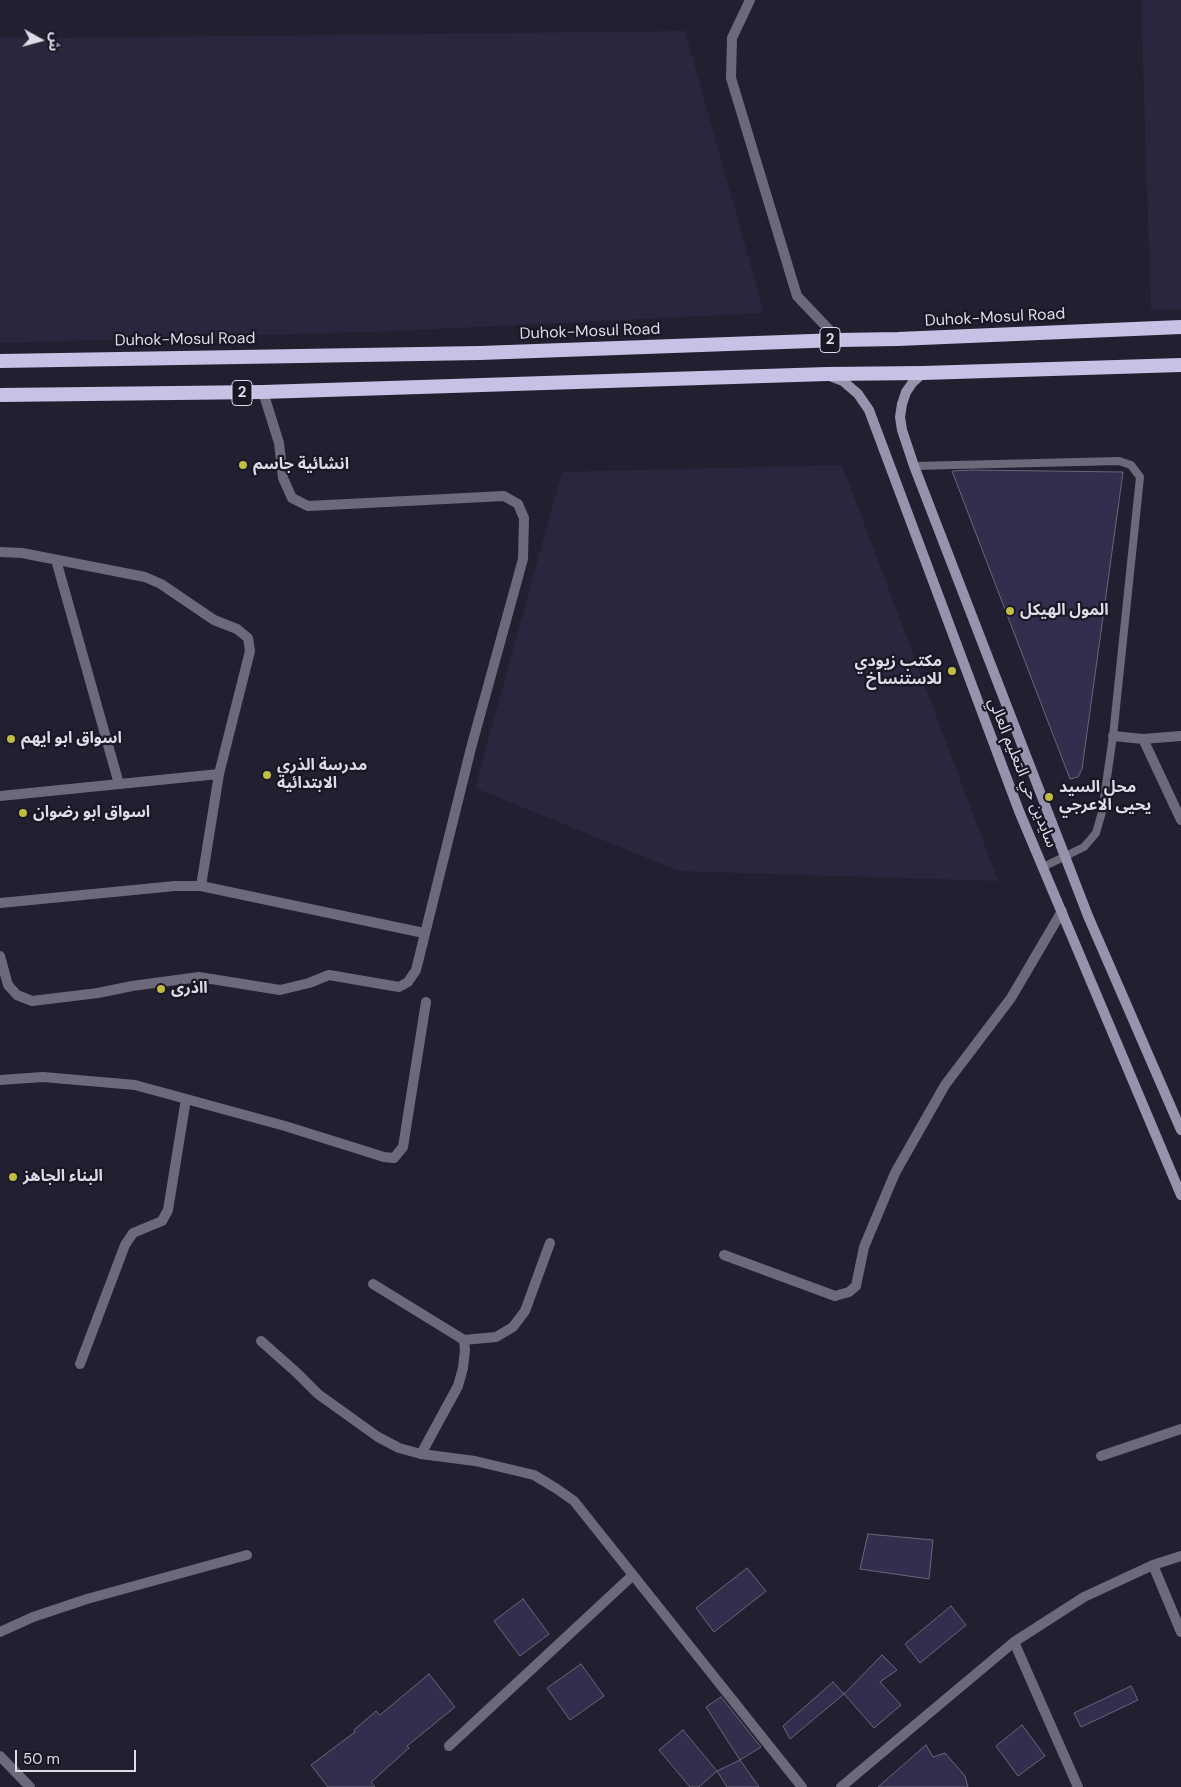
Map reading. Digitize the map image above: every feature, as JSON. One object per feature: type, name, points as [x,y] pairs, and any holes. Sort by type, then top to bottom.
[{"type":"highway","name":"Duhok-Mosul Road","points":[[0,361],[437,353],[480,354],[1181,327]]},
{"type":"highway","name":"2","points":[[0,395],[263,392],[1181,365]]},
{"type":"main road","name":"سايدين حي التعليم العالي","points":[[923,373],[906,392],[901,411],[902,430],[914,466],[1088,916],[1181,1130]]},
{"type":"main road","name":"سايدين حي التعليم العالي","points":[[827,374],[843,381],[858,394],[869,410],[1019,812],[1181,1195]]},
{"type":"street","points":[[750,0],[732,38],[731,78],[796,296],[839,340]]},
{"type":"street","points":[[0,956],[8,985],[17,994],[32,1001],[199,977],[280,990],[329,976],[399,987],[408,982],[416,970],[471,748],[523,559],[524,518],[518,504],[504,496],[308,506],[292,498],[283,478],[279,443],[263,392]]},
{"type":"street","points":[[0,552],[22,553],[145,577],[161,584],[214,620],[237,629],[248,638],[250,651],[219,774],[210,820],[201,886]]},
{"type":"street","points":[[56,560],[119,784]]},
{"type":"street","points":[[1113,736],[1143,740],[1181,736]]},
{"type":"street","points":[[1143,740],[1181,820]]},
{"type":"street","points":[[0,796],[219,774]]},
{"type":"street","points":[[0,903],[174,886],[201,886],[424,933]]},
{"type":"street","points":[[724,1254],[835,1296],[849,1292],[856,1286],[864,1247],[895,1173],[945,1085],[1011,998],[1062,911]]},
{"type":"street","points":[[0,1080],[42,1077],[135,1085],[285,1126],[384,1157],[394,1158],[403,1147],[426,1002]]},
{"type":"street","points":[[80,1364],[125,1245],[133,1233],[162,1221],[168,1210],[186,1099]]},
{"type":"street","points":[[373,1284],[464,1340],[496,1337],[512,1327],[525,1311],[550,1243]]},
{"type":"street","points":[[421,1454],[458,1386],[463,1368],[464,1340]]},
{"type":"street","points":[[261,1341],[325,1400],[378,1437],[399,1448],[421,1454],[475,1462],[534,1475],[574,1501],[802,1787]]},
{"type":"street","points":[[1102,1456],[1181,1429]]},
{"type":"street","points":[[0,1632],[33,1617],[87,1599],[247,1555]]},
{"type":"street","points":[[841,1787],[1014,1642],[1084,1596],[1153,1565],[1181,1556]]},
{"type":"street","points":[[1153,1565],[1181,1632]]},
{"type":"street","points":[[450,1746],[633,1575]]},
{"type":"street","points":[[1014,1642],[1078,1787]]},
{"type":"street","points":[[0,1756],[30,1787]]},
{"type":"lane","points":[[914,466],[1119,461],[1131,465],[1140,477],[1113,736],[1102,812],[1096,833],[1084,846],[1066,857],[1043,867]]},
{"type":"shaded area","points":[[1141,0],[1181,0],[1181,309],[1151,310]]},
{"type":"shaded area","points":[[685,31],[764,313],[395,331],[0,343],[0,37],[63,38]]},
{"type":"shaded area","points":[[842,465],[998,881],[679,871],[475,788],[562,472]]},
{"type":"building","points":[[952,471],[1123,472],[1082,769],[1078,777],[1070,779]]},
{"type":"building","points":[[868,1534],[933,1540],[929,1579],[860,1569]]},
{"type":"building","points":[[747,1568],[766,1591],[714,1632],[696,1608]]},
{"type":"building","points":[[523,1599],[549,1634],[520,1656],[494,1621]]},
{"type":"building","points":[[951,1606],[966,1625],[920,1663],[905,1644]]},
{"type":"building","points":[[882,1655],[897,1670],[880,1682],[901,1705],[874,1728],[844,1694]]},
{"type":"building","points":[[581,1664],[604,1696],[570,1720],[547,1688]]},
{"type":"building","points":[[429,1674],[455,1707],[407,1746],[409,1748],[371,1782],[375,1787],[328,1787],[311,1765],[355,1732],[354,1730],[376,1711],[380,1715]]},
{"type":"building","points":[[833,1682],[844,1694],[790,1739],[783,1726]]},
{"type":"building","points":[[1131,1686],[1138,1700],[1081,1727],[1074,1713]]},
{"type":"building","points":[[721,1697],[761,1747],[740,1760],[706,1707]]},
{"type":"building","points":[[1022,1725],[1045,1756],[1018,1776],[996,1746]]},
{"type":"building","points":[[683,1730],[717,1771],[699,1787],[690,1787],[659,1750]]},
{"type":"building","points":[[926,1745],[933,1757],[945,1753],[965,1776],[968,1787],[878,1787]]},
{"type":"building","points":[[740,1760],[759,1787],[727,1787],[717,1771]]},
{"type":"place","name":"انشائية جاسم","points":[[243,465]]},
{"type":"place","name":"المول الهيكل","points":[[1010,611]]},
{"type":"place","name":"مكتب زيودي للاستنساخ","points":[[952,671]]},
{"type":"place","name":"اسواق ابو ايهم","points":[[11,739]]},
{"type":"place","name":"مدرسة الذرى الابتدائية","points":[[267,775]]},
{"type":"place","name":"محل السيد يحيى الاعرجي","points":[[1049,797]]},
{"type":"place","name":"اسواق ابو رضوان","points":[[23,813]]},
{"type":"place","name":"ااذرى","points":[[161,989]]},
{"type":"place","name":"البناء الجاهز","points":[[13,1177]]}]
